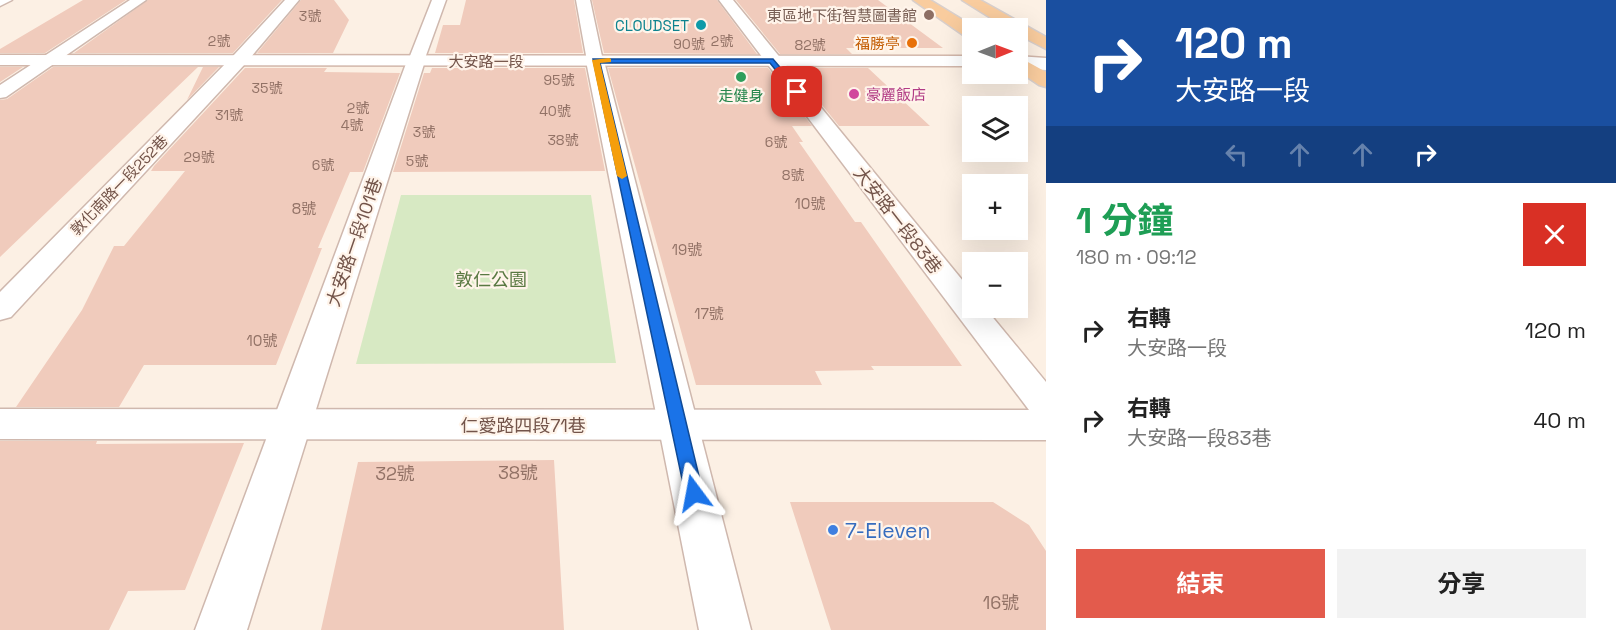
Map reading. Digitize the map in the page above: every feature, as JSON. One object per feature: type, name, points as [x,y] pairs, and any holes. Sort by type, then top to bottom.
[{"type":"main road","points":[[920,0],[962,27]]},
{"type":"main road","points":[[969,0],[1046,44]]},
{"type":"main road","points":[[1028,69],[1046,81]]},
{"type":"street","name":"大安路一段","points":[[0,60],[962,61]]},
{"type":"street","points":[[596,60],[725,630]]},
{"type":"street","name":"大安路一段101巷","points":[[221,630],[416,61]]},
{"type":"street","points":[[1028,63],[1046,64]]},
{"type":"lane","points":[[0,2],[5,0]]},
{"type":"lane","points":[[0,93],[139,0]]},
{"type":"lane","name":"敦化南路一段252巷","points":[[0,310],[239,60],[292,0]]},
{"type":"lane","points":[[416,61],[439,0]]},
{"type":"lane","points":[[583,0],[596,60]]},
{"type":"lane","name":"大安路一段83巷","points":[[726,0],[1046,407]]},
{"type":"lane","name":"仁愛路四段71巷","points":[[0,424],[1046,425]]},
{"type":"green space","name":"敦仁公園","points":[[401,195],[591,195],[616,363],[356,364]]},
{"type":"building","points":[[83,0],[126,0],[45,53],[0,53],[0,49]]},
{"type":"building","points":[[148,0],[282,0],[233,53],[74,53]]},
{"type":"building","points":[[301,0],[334,0],[349,20],[333,53],[257,53]]},
{"type":"building","points":[[466,0],[574,0],[583,53],[435,53],[443,25],[460,25]]},
{"type":"building","points":[[592,0],[717,0],[757,54],[604,53]]},
{"type":"building","points":[[736,0],[878,0],[943,48],[846,48],[852,54],[780,54]]},
{"type":"building","points":[[0,67],[23,67],[0,82]]},
{"type":"building","points":[[53,67],[198,67],[0,257],[0,100],[7,99]]},
{"type":"building","points":[[203,67],[219,67],[187,100]]},
{"type":"building","points":[[245,68],[327,68],[324,72],[400,73],[363,172],[350,172],[318,248],[322,248],[276,365],[144,365],[119,407],[16,407],[82,310],[114,246],[124,246],[185,171],[151,171],[154,166]]},
{"type":"building","points":[[432,68],[585,68],[605,171],[393,172],[424,73],[430,73]]},
{"type":"building","points":[[608,68],[768,68],[812,126],[792,126],[803,142],[799,142],[855,222],[861,222],[962,366],[871,366],[874,370],[815,371],[822,385],[696,385]]},
{"type":"building","points":[[792,68],[868,68],[930,126],[839,126]]},
{"type":"building","points":[[0,441],[97,441],[96,444],[244,443],[185,590],[128,591],[109,630],[0,630]]},
{"type":"building","points":[[554,460],[564,630],[321,630],[358,462]]},
{"type":"building","points":[[790,502],[993,502],[1029,525],[1046,551],[1046,630],[831,630]]},
{"type":"slow traffic","points":[[609,61],[596,60],[622,176]]},
{"type":"place","name":"東區地下街智慧圖書館","points":[[929,15]]},
{"type":"place","name":"CLOUDSET","points":[[701,25]]},
{"type":"place","name":"福勝亭","points":[[912,43]]},
{"type":"place","name":"走健身","points":[[741,77]]},
{"type":"place","name":"豪麗飯店","points":[[854,94]]},
{"type":"place","name":"7-Eleven","points":[[833,530]]},
{"type":"route","points":[[694,493],[596,60],[773,61],[797,92]]}]
